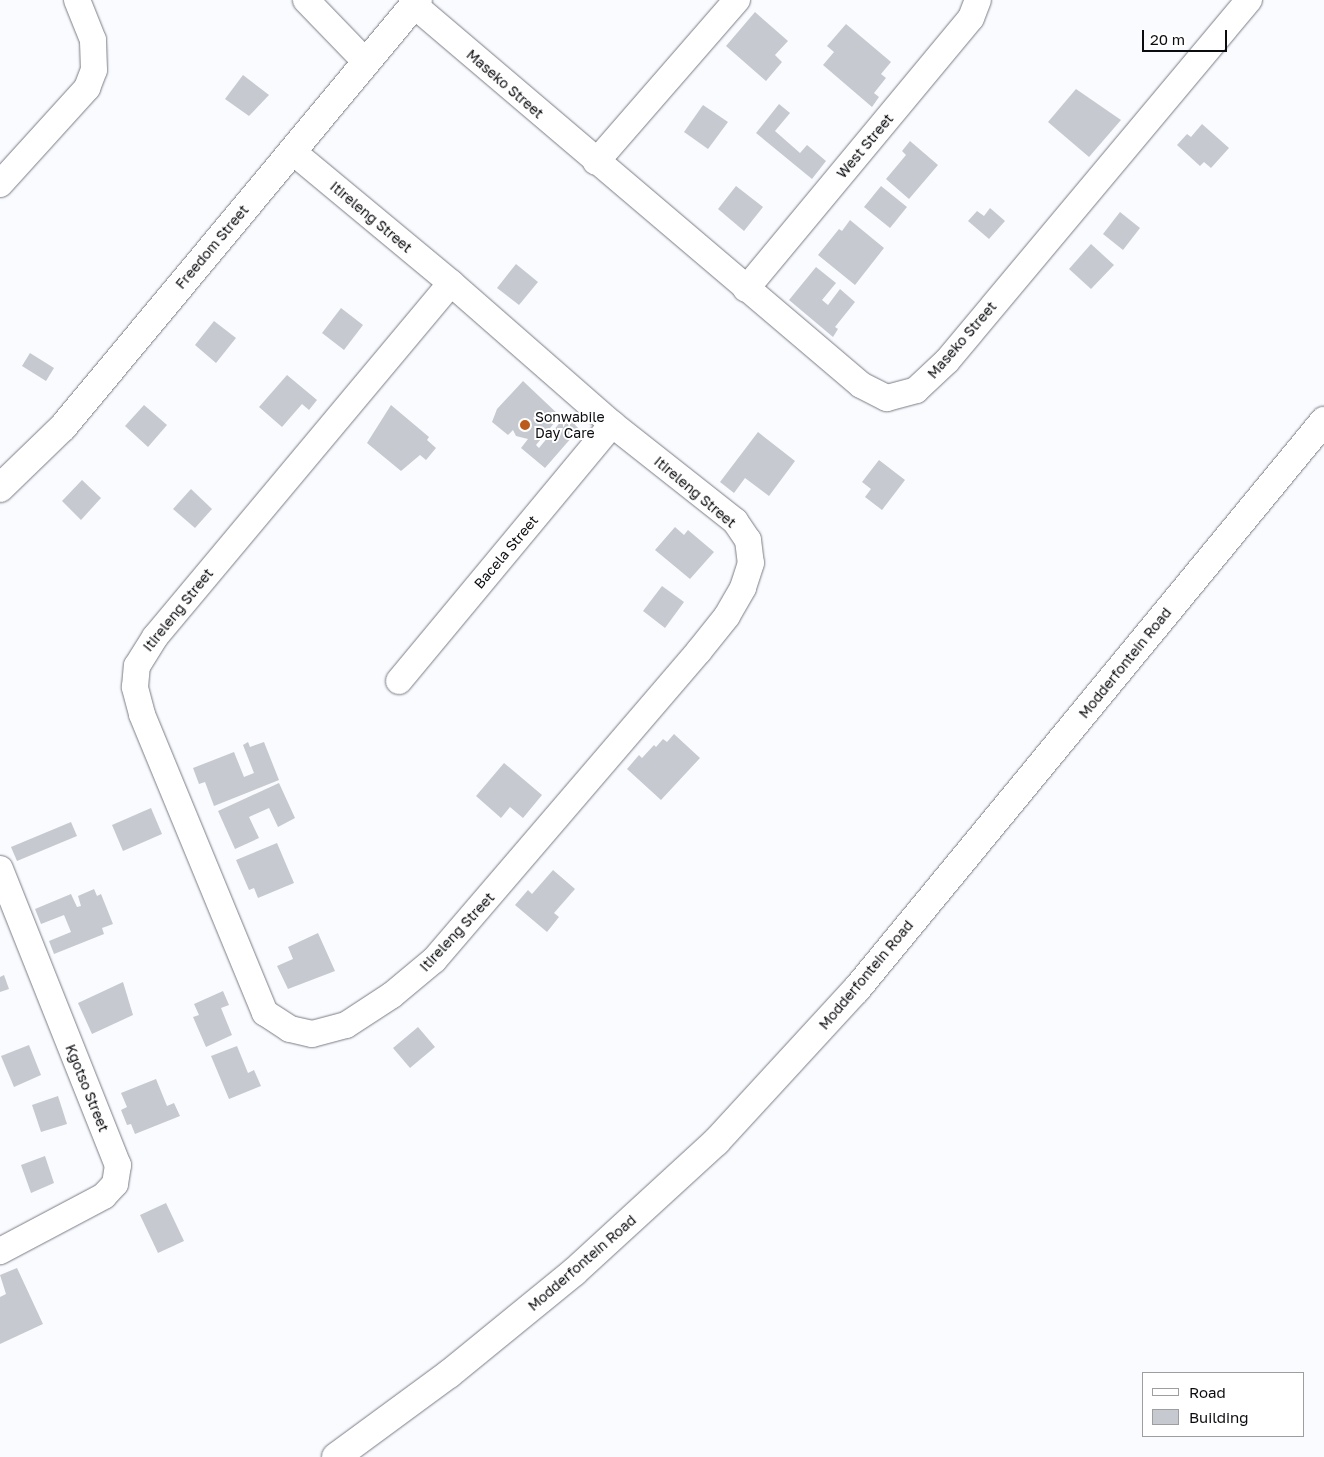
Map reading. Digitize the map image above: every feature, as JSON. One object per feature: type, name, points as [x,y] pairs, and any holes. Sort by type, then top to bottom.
[{"type":"main road","name":"Freedom Street","points":[[0,488],[63,426],[416,3]]},
{"type":"main road","name":"Modderfontein Road","points":[[336,1457],[456,1368],[574,1272],[716,1142],[856,990],[1324,421]]},
{"type":"street","points":[[0,184],[87,88],[94,70],[93,40],[77,0]]},
{"type":"street","points":[[306,0],[366,61]]},
{"type":"street","points":[[596,162],[737,0]]},
{"type":"street","name":"West Street","points":[[746,289],[971,18],[978,0]]},
{"type":"street","name":"Maseko Street","points":[[416,3],[596,162],[861,386],[876,395],[887,398],[916,390],[947,361],[1249,0]]},
{"type":"street","name":"Itireleng Street","points":[[292,150],[451,282],[612,424],[735,521],[748,540],[751,564],[743,588],[727,616],[699,651],[434,960],[392,995],[346,1026],[312,1034],[275,1022],[265,1013],[142,714],[135,688],[137,666],[155,637],[451,282]]},
{"type":"street","name":"Bacela Street","points":[[399,681],[612,424]]},
{"type":"street","name":"Kgotso Street","points":[[0,869],[118,1165],[115,1184],[104,1196],[0,1251]]},
{"type":"building","points":[[755,12],[788,41],[775,55],[782,62],[766,81],[726,46]]},
{"type":"building","points":[[846,24],[891,62],[881,74],[886,78],[874,93],[879,97],[872,107],[823,65],[834,52],[827,46]]},
{"type":"building","points":[[243,75],[269,95],[249,116],[225,99]]},
{"type":"building","points":[[1076,89],[1121,120],[1089,157],[1048,122]]},
{"type":"building","points":[[779,104],[790,113],[775,131],[800,153],[807,145],[826,161],[812,179],[756,133]]},
{"type":"building","points":[[703,105],[728,122],[708,149],[684,132]]},
{"type":"building","points":[[1202,124],[1229,148],[1211,168],[1204,162],[1200,166],[1177,145],[1187,134],[1191,137]]},
{"type":"building","points":[[910,141],[938,165],[909,199],[886,179],[906,155],[902,151]]},
{"type":"building","points":[[736,186],[763,207],[744,231],[718,209]]},
{"type":"building","points":[[881,186],[907,207],[890,228],[864,207]]},
{"type":"building","points":[[990,208],[1005,221],[989,239],[968,221],[977,211],[984,216]]},
{"type":"building","points":[[1120,212],[1140,228],[1123,250],[1103,234]]},
{"type":"building","points":[[850,220],[884,248],[855,285],[818,255],[839,229],[842,231]]},
{"type":"building","points":[[1091,244],[1114,265],[1091,289],[1069,269]]},
{"type":"building","points":[[516,264],[538,282],[519,305],[497,288]]},
{"type":"building","points":[[816,267],[836,283],[822,300],[828,305],[840,289],[855,302],[835,327],[838,329],[833,337],[789,300]]},
{"type":"building","points":[[341,308],[363,325],[344,350],[322,333]]},
{"type":"building","points":[[214,321],[236,338],[216,363],[195,345]]},
{"type":"building","points":[[30,353],[54,368],[46,381],[22,366]]},
{"type":"building","points":[[287,375],[317,400],[309,410],[302,404],[282,427],[259,407]]},
{"type":"building","name":"Sonwabile Day Care","points":[[523,381],[560,416],[536,445],[539,448],[566,415],[579,429],[545,468],[521,448],[528,439],[516,436],[513,430],[508,435],[492,422],[497,409]]},
{"type":"building","points":[[144,405],[167,425],[148,447],[125,426]]},
{"type":"building","points":[[391,405],[429,437],[427,440],[436,448],[426,460],[420,455],[401,471],[367,443]]},
{"type":"building","points":[[758,432],[795,461],[769,496],[745,478],[734,493],[720,482]]},
{"type":"building","points":[[879,460],[905,480],[882,510],[865,497],[871,489],[862,482]]},
{"type":"building","points":[[82,480],[101,498],[81,520],[62,501]]},
{"type":"building","points":[[191,489],[212,509],[195,528],[173,509]]},
{"type":"building","points":[[675,527],[684,535],[688,530],[714,552],[690,579],[655,550]]},
{"type":"building","points":[[662,586],[684,602],[665,628],[643,611]]},
{"type":"building","points":[[674,734],[700,758],[661,800],[627,769],[639,755],[642,758],[654,745],[656,747],[663,739],[667,742]]},
{"type":"building","points":[[248,742],[250,747],[264,742],[279,780],[214,806],[205,782],[199,784],[193,768],[234,752],[244,777],[254,773],[243,745]]},
{"type":"building","points":[[504,763],[542,795],[523,818],[510,807],[501,818],[476,796]]},
{"type":"building","points":[[279,783],[295,818],[278,827],[269,808],[249,817],[259,838],[235,849],[218,811]]},
{"type":"building","points":[[151,808],[162,834],[123,851],[112,825]]},
{"type":"building","points":[[71,822],[77,836],[17,861],[11,847]]},
{"type":"building","points":[[277,843],[294,883],[258,898],[254,888],[249,890],[236,860]]},
{"type":"building","points":[[553,870],[575,889],[554,913],[559,917],[547,932],[515,905],[528,890],[532,894]]},
{"type":"building","points":[[94,889],[97,896],[101,894],[113,924],[102,928],[104,934],[54,954],[49,941],[71,932],[64,915],[41,924],[35,909],[71,894],[77,907],[81,906],[78,896]]},
{"type":"building","points":[[318,933],[335,971],[288,989],[277,966],[293,959],[288,947]]},
{"type":"building","points":[[4,975],[9,989],[0,992],[0,977]]},
{"type":"building","points":[[123,982],[133,1015],[92,1034],[78,1003]]},
{"type":"building","points":[[223,991],[229,1005],[221,1008],[232,1035],[206,1047],[193,1017],[199,1015],[194,1004]]},
{"type":"building","points":[[418,1027],[435,1047],[410,1068],[393,1048]]},
{"type":"building","points":[[29,1045],[41,1075],[14,1087],[1,1056]]},
{"type":"building","points":[[237,1046],[248,1073],[254,1070],[261,1086],[229,1099],[211,1056]]},
{"type":"building","points":[[156,1079],[167,1106],[174,1103],[180,1116],[135,1134],[131,1124],[127,1125],[121,1110],[127,1107],[121,1093]]},
{"type":"building","points":[[58,1096],[67,1124],[41,1132],[32,1105]]},
{"type":"building","points":[[45,1156],[54,1183],[31,1193],[21,1165]]},
{"type":"building","points":[[166,1203],[184,1241],[158,1253],[140,1215]]},
{"type":"building","points":[[17,1268],[43,1324],[0,1344],[0,1297],[6,1294],[0,1275]]},
{"type":"place","name":"Sonwabile Day Care","points":[[525,425]]}]
